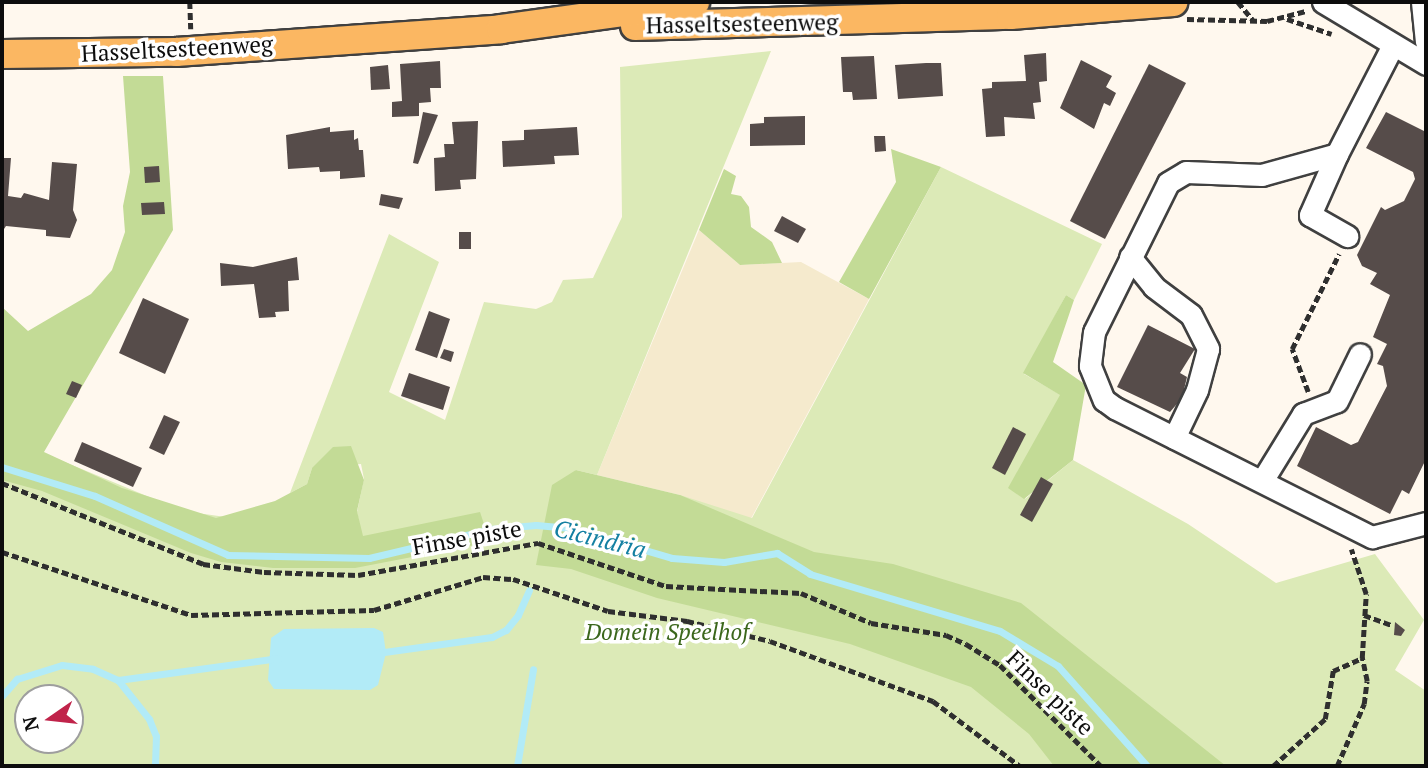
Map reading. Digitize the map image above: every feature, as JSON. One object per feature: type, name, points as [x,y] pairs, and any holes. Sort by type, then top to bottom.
[{"type":"main road","name":"Hasseltsesteenweg","points":[[562,24],[695,2]]},
{"type":"main road","name":"Hasseltsesteenweg","points":[[2,54],[176,51],[562,24],[822,23],[1024,15],[1173,2]]},
{"type":"street","points":[[1422,2],[1426,42]]},
{"type":"street","points":[[1324,3],[1426,64]]},
{"type":"street","points":[[1347,236],[1310,215],[1337,154],[1393,45]]},
{"type":"street","points":[[1337,154],[1262,175],[1209,169],[1178,175],[1161,193],[1094,332],[1089,351],[1092,376],[1104,400],[1115,408],[1372,537],[1426,523]]},
{"type":"street","points":[[1130,257],[1154,287],[1191,316],[1208,349],[1201,379],[1174,438]]},
{"type":"street","points":[[1262,481],[1303,414],[1337,401],[1360,354]]},
{"type":"path","points":[[1238,2],[1254,21],[1286,19],[1324,3]]},
{"type":"path","points":[[1314,409],[1292,349],[1347,236]]},
{"type":"path","name":"Finse piste","points":[[2,483],[203,564],[331,576],[380,573],[538,543],[666,586],[801,593],[871,623],[946,635],[966,644],[1000,665],[1101,766]]},
{"type":"path","points":[[1337,766],[1364,704],[1367,681],[1362,657],[1366,594],[1350,543]]},
{"type":"path","points":[[2,552],[51,565],[150,605],[191,615],[374,610],[483,577],[513,579],[608,611],[687,621],[770,641],[933,701],[1020,766]]},
{"type":"path","points":[[1364,615],[1392,625]]},
{"type":"path","points":[[1273,766],[1325,719],[1333,671],[1362,657]]},
{"type":"shaded area","points":[[699,230],[740,265],[801,262],[869,299],[747,526],[680,495],[597,475]]},
{"type":"green space","name":"Domein Speelhof","points":[[771,51],[597,475],[576,470],[547,512],[680,495],[752,518],[941,167],[1102,244],[1074,300],[1066,295],[1024,374],[1061,395],[1025,499],[1073,460],[1188,524],[1276,583],[1375,554],[1424,620],[1395,670],[1426,691],[1426,766],[2,766],[2,436],[183,511],[362,536],[357,512],[364,479],[361,464],[312,468],[307,484],[290,493],[389,234],[439,262],[389,392],[445,420],[484,302],[536,309],[552,302],[563,280],[593,278],[622,217],[620,67]]},
{"type":"green space","points":[[123,76],[163,76],[173,230],[44,452],[122,488],[216,518],[275,501],[307,484],[312,468],[333,447],[351,446],[364,480],[357,511],[363,536],[480,512],[490,542],[355,568],[273,568],[221,562],[191,553],[42,491],[2,480],[2,307],[28,331],[91,294],[112,270],[125,232],[123,206],[130,172]]},
{"type":"green space","points":[[891,149],[941,167],[869,299],[839,282],[896,182]]},
{"type":"green space","points":[[724,169],[736,176],[731,194],[741,196],[749,207],[751,227],[772,242],[782,263],[740,265],[699,230]]},
{"type":"green space","points":[[1066,295],[1074,300],[1053,362],[1086,385],[1073,460],[1024,499],[1008,488],[1060,395],[1023,373]]},
{"type":"green space","points":[[576,470],[680,495],[814,552],[893,564],[1021,603],[1226,766],[1054,766],[1029,734],[971,687],[850,644],[657,598],[571,569],[536,565],[552,485]]},
{"type":"water","points":[[374,628],[383,632],[386,653],[378,685],[370,690],[274,689],[268,680],[271,638],[284,629]]},
{"type":"building","points":[[1046,53],[1047,81],[1039,82],[1041,102],[1033,103],[1035,119],[1004,117],[1005,136],[986,137],[982,89],[992,88],[992,82],[1026,81],[1024,55]]},
{"type":"building","points":[[874,56],[877,99],[853,100],[852,92],[843,92],[841,57]]},
{"type":"building","points":[[1081,60],[1112,76],[1106,87],[1116,93],[1110,106],[1104,103],[1094,129],[1060,108]]},
{"type":"building","points":[[440,61],[441,88],[430,88],[431,102],[419,103],[419,116],[392,117],[392,102],[402,101],[400,64]]},
{"type":"building","points":[[941,63],[943,96],[898,99],[895,65]]},
{"type":"building","points":[[1149,64],[1186,83],[1105,239],[1070,221]]},
{"type":"building","points":[[388,65],[390,89],[371,90],[370,67]]},
{"type":"building","points":[[423,112],[438,115],[418,164],[413,163]]},
{"type":"building","points":[[1386,112],[1426,132],[1426,459],[1409,494],[1402,490],[1390,514],[1297,466],[1316,427],[1351,445],[1358,442],[1387,386],[1383,366],[1377,364],[1387,344],[1373,337],[1390,295],[1370,284],[1377,273],[1362,266],[1357,255],[1381,207],[1385,210],[1404,201],[1415,179],[1413,172],[1366,148]]},
{"type":"building","points":[[805,116],[805,145],[750,146],[750,124],[764,123],[764,117]]},
{"type":"building","points":[[478,121],[476,179],[460,180],[461,189],[435,191],[434,158],[445,157],[444,144],[454,144],[452,122]]},
{"type":"building","points":[[330,127],[330,132],[354,130],[354,140],[358,138],[359,150],[363,150],[365,177],[340,179],[340,171],[320,172],[319,167],[288,169],[286,135]]},
{"type":"building","points":[[577,127],[579,155],[554,156],[555,164],[503,167],[502,141],[524,140],[524,130]]},
{"type":"building","points":[[874,136],[885,136],[886,151],[875,152]]},
{"type":"building","points":[[2,158],[11,158],[8,196],[21,198],[24,193],[49,200],[52,162],[77,164],[73,210],[77,220],[70,238],[46,236],[46,230],[6,226],[2,232]]},
{"type":"building","points":[[159,166],[160,182],[145,183],[144,167]]},
{"type":"building","points":[[381,194],[403,198],[399,209],[379,205]]},
{"type":"building","points":[[164,202],[165,214],[142,215],[141,203]]},
{"type":"building","points":[[782,216],[806,229],[798,243],[774,231]]},
{"type":"building","points":[[459,232],[471,232],[471,249],[459,249]]},
{"type":"building","points":[[297,257],[299,280],[288,281],[289,311],[275,312],[276,317],[259,318],[254,284],[221,286],[220,263],[253,267]]},
{"type":"building","points":[[143,298],[189,319],[165,374],[119,353]]},
{"type":"building","points":[[429,311],[450,319],[437,358],[415,350]]},
{"type":"building","points":[[1148,325],[1195,349],[1180,373],[1187,377],[1182,398],[1170,412],[1117,387]]},
{"type":"building","points":[[444,349],[454,352],[451,362],[440,358]]},
{"type":"building","points":[[409,373],[450,387],[443,410],[401,396]]},
{"type":"building","points":[[72,381],[82,385],[76,398],[66,394]]},
{"type":"building","points":[[164,415],[180,422],[164,455],[149,448]]},
{"type":"building","points":[[1013,427],[1026,434],[1005,475],[992,468]]},
{"type":"building","points":[[82,442],[142,468],[133,487],[74,461]]},
{"type":"building","points":[[1041,477],[1053,484],[1032,522],[1020,515]]},
{"type":"building","points":[[1395,622],[1405,630],[1401,636],[1394,635]]},
{"type":"waterway","name":"Cicindria","points":[[2,467],[95,496],[228,555],[369,558],[491,529],[536,525],[570,528],[672,558],[724,562],[777,553],[810,574],[1000,631],[1058,666],[1147,766]]},
{"type":"waterway","points":[[377,653],[492,637],[506,630],[518,615],[529,590]]},
{"type":"waterway","points":[[118,680],[278,658]]},
{"type":"waterway","points":[[2,696],[17,679],[62,665],[93,669],[118,680],[149,719],[156,736],[155,766]]},
{"type":"waterway","points":[[517,766],[533,669]]}]
